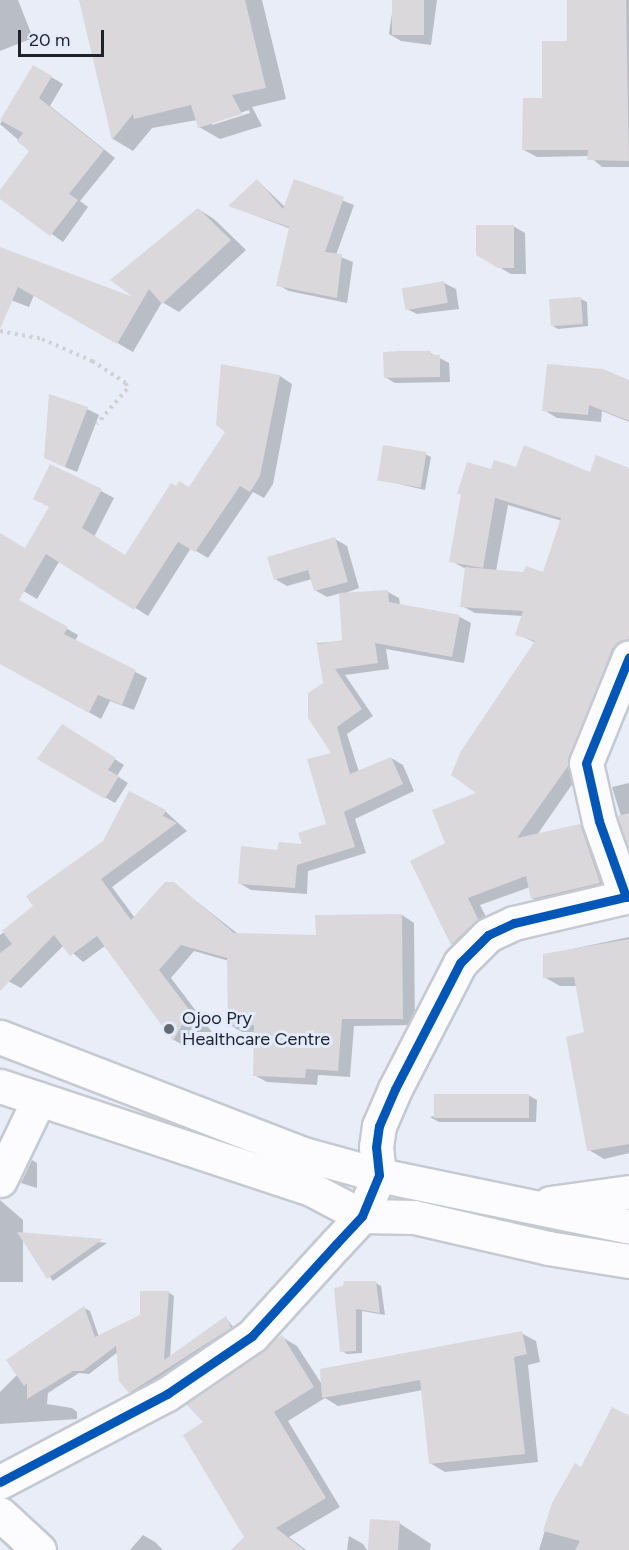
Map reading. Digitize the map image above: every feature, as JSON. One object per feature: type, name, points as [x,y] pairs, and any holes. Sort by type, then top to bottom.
[{"type":"main road","points":[[0,1482],[167,1394],[252,1336],[362,1216],[379,1175],[376,1148],[379,1126],[460,963],[488,935],[514,923],[628,896],[599,821],[586,763],[629,657]]},
{"type":"main road","points":[[0,1037],[303,1154],[379,1175],[524,1207],[629,1227]]},
{"type":"main road","points":[[0,1086],[309,1188],[362,1216],[414,1217],[548,1248],[629,1261]]},
{"type":"main road","points":[[0,1180],[39,1099]]},
{"type":"main road","points":[[524,1207],[629,1192]]},
{"type":"main road","points":[[0,1514],[39,1550]]},
{"type":"path","points":[[0,331],[42,339],[92,361],[126,383],[128,389],[97,424]]},
{"type":"building","points":[[79,0],[245,0],[266,88],[232,95],[242,114],[198,128],[191,105],[134,119],[133,114],[112,140]]},
{"type":"building","points":[[392,0],[424,0],[424,35],[392,35]]},
{"type":"building","points":[[567,0],[626,0],[629,161],[587,160],[588,150],[522,150],[523,98],[542,98],[542,41],[567,41]]},
{"type":"building","points":[[33,65],[52,76],[39,98],[104,150],[69,194],[78,200],[50,236],[0,199],[0,190],[29,151],[17,141],[23,133],[0,120]]},
{"type":"building","points":[[257,179],[283,209],[294,179],[344,197],[325,252],[342,254],[337,298],[276,286],[289,227],[228,206]]},
{"type":"building","points":[[198,208],[231,240],[162,304],[149,289],[117,344],[18,287],[0,329],[0,247],[133,297],[110,280]]},
{"type":"building","points":[[476,225],[514,225],[514,268],[498,268],[476,255]]},
{"type":"building","points":[[444,281],[448,303],[405,310],[402,288]]},
{"type":"building","points":[[581,297],[583,324],[551,326],[549,299]]},
{"type":"building","points":[[431,351],[431,355],[440,355],[440,377],[384,378],[383,352]]},
{"type":"building","points":[[221,364],[280,375],[260,476],[250,492],[240,486],[195,552],[178,542],[134,610],[46,554],[19,600],[68,627],[64,634],[136,670],[122,705],[98,695],[89,713],[0,664],[0,533],[25,548],[49,507],[33,499],[50,464],[102,489],[82,528],[125,555],[171,483],[176,486],[179,481],[189,487],[225,432],[216,425]]},
{"type":"building","points":[[547,364],[603,369],[629,380],[629,421],[589,405],[588,415],[542,411]]},
{"type":"building","points":[[49,394],[88,407],[65,467],[44,458]]},
{"type":"building","points":[[383,445],[426,452],[421,487],[377,481]]},
{"type":"building","points":[[524,445],[590,472],[596,455],[629,468],[629,639],[618,642],[612,649],[568,766],[517,838],[580,824],[600,883],[531,899],[526,876],[468,898],[478,919],[451,945],[410,861],[445,843],[432,810],[476,793],[451,775],[461,751],[535,641],[515,635],[523,611],[460,607],[465,567],[523,572],[526,566],[543,572],[561,518],[495,498],[483,568],[449,562],[461,494],[457,494],[467,462],[491,469],[494,460],[516,467]]},
{"type":"building","points":[[335,537],[348,582],[314,591],[308,570],[274,580],[267,557]]},
{"type":"building","points":[[388,590],[389,602],[460,615],[452,657],[375,643],[378,663],[335,669],[362,709],[337,727],[350,774],[391,757],[403,784],[344,812],[355,847],[297,865],[295,888],[238,884],[241,846],[277,850],[279,842],[302,844],[298,833],[326,824],[307,759],[331,753],[308,718],[308,693],[323,683],[316,640],[319,644],[342,640],[339,593]]},
{"type":"building","points":[[62,724],[116,758],[108,770],[119,776],[105,799],[37,759]]},
{"type":"building","points":[[129,791],[166,810],[163,816],[177,823],[101,879],[131,920],[165,882],[174,882],[234,933],[316,935],[315,915],[402,914],[403,1019],[342,1019],[338,1071],[306,1069],[305,1078],[253,1076],[254,1025],[228,1025],[227,958],[181,945],[159,970],[201,1025],[182,1025],[173,1041],[97,936],[70,956],[54,935],[0,991],[0,953],[12,944],[2,931],[33,906],[26,896],[103,841]]},
{"type":"building","points":[[629,813],[629,849],[617,816]]},
{"type":"building","points":[[629,939],[629,1144],[587,1151],[566,1037],[584,1032],[574,977],[543,978],[543,954]]},
{"type":"building","points":[[434,1094],[529,1094],[529,1118],[434,1118]]},
{"type":"building","points":[[17,1232],[103,1239],[47,1279]]},
{"type":"building","points":[[344,1281],[376,1281],[380,1313],[356,1309],[356,1351],[340,1352],[334,1288],[343,1286]]},
{"type":"building","points":[[140,1291],[169,1291],[164,1360],[226,1316],[231,1328],[129,1393],[119,1381],[116,1346],[83,1371],[73,1371],[27,1399],[27,1383],[24,1386],[6,1360],[84,1306],[95,1337],[140,1315]]},
{"type":"building","points":[[522,1331],[527,1354],[514,1357],[525,1454],[429,1464],[420,1380],[322,1398],[320,1369]]},
{"type":"building","points":[[282,1335],[314,1387],[274,1412],[326,1498],[276,1528],[304,1550],[231,1550],[244,1537],[183,1435],[203,1422],[186,1404]]},
{"type":"building","points":[[612,1407],[629,1416],[629,1550],[575,1550],[580,1541],[543,1531],[552,1503],[575,1463],[581,1467]]},
{"type":"building","points":[[370,1519],[400,1521],[398,1550],[368,1550]]},
{"type":"cycle path","points":[[626,897],[599,821],[586,763],[629,657]]},
{"type":"cycle path","points":[[0,1482],[167,1394],[252,1336],[362,1216],[379,1175],[376,1147],[379,1126],[395,1089],[460,963],[488,935],[514,923],[629,896]]},
{"type":"place","name":"Ojoo Pry Healthcare Centre","points":[[169,1029]]}]
